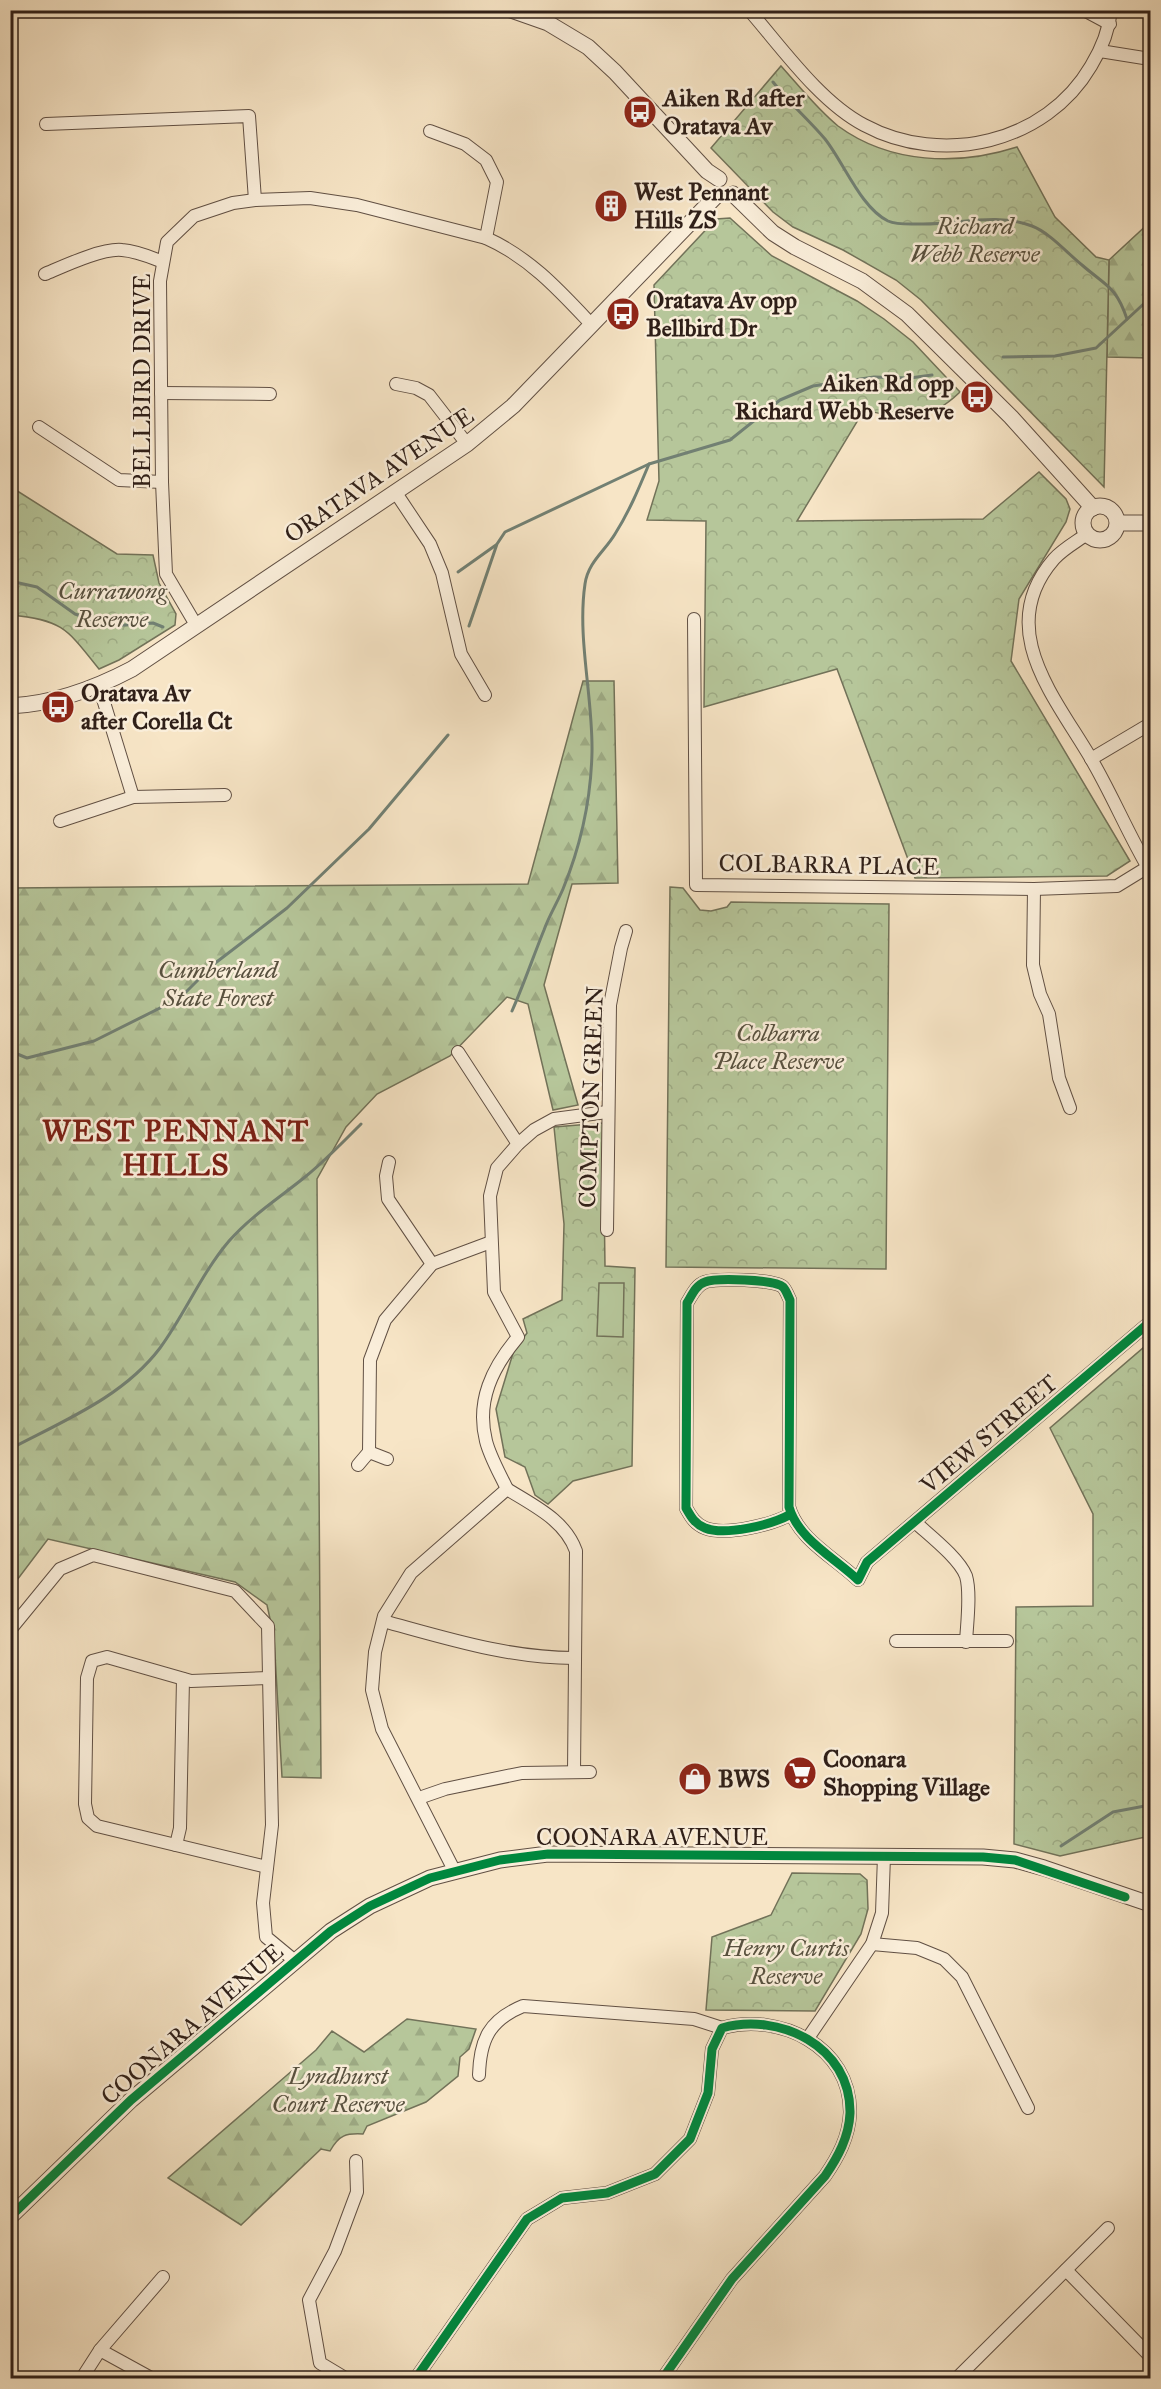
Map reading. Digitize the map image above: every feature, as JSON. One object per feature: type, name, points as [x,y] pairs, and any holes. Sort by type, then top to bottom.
[{"type":"street","points":[[511,10],[548,23],[588,47],[615,72],[707,171],[719,179],[726,178],[732,181],[735,187],[733,194],[725,200],[716,196],[713,187],[719,179]]},
{"type":"street","points":[[749,10],[836,108],[894,139],[931,146],[968,146],[1005,137],[1036,121],[1067,99],[1085,76],[1100,51],[1110,24],[1111,10]]},
{"type":"street","points":[[1084,10],[1110,24]]},
{"type":"street","points":[[1100,51],[1150,59]]},
{"type":"street","points":[[46,124],[249,116],[255,200]]},
{"type":"street","points":[[430,131],[465,144],[486,160],[498,182],[486,238]]},
{"type":"street","points":[[733,194],[773,232],[795,247],[862,281],[907,314],[1011,417],[1093,507]]},
{"type":"street","name":"ORATAVA AVENUE","points":[[10,706],[44,703],[99,686],[132,669],[468,444],[499,419],[716,196]]},
{"type":"street","name":"BELLBIRD DRIVE","points":[[196,626],[166,574],[162,482],[160,281],[167,242],[194,216],[233,203],[310,198],[357,205],[486,238],[505,246],[527,260],[591,324]]},
{"type":"street","points":[[45,274],[76,260],[119,249],[164,262]]},
{"type":"street","points":[[396,384],[416,388],[429,394],[468,444]]},
{"type":"street","points":[[161,393],[270,394]]},
{"type":"street","points":[[39,427],[119,480],[162,482]]},
{"type":"street","points":[[396,493],[430,544],[442,573],[461,654],[485,695]]},
{"type":"street","points":[[1105,506],[1116,515],[1118,523],[1114,533],[1105,540],[1093,538],[1087,534],[1083,521],[1093,507],[1105,506]]},
{"type":"street","points":[[1118,523],[1150,523]]},
{"type":"street","points":[[1087,534],[1054,559],[1039,582],[1032,602],[1029,634],[1037,669],[1091,759],[1149,869]]},
{"type":"street","name":"COLBARRA PLACE","points":[[694,619],[696,885],[1034,889],[1117,886],[1149,869]]},
{"type":"street","points":[[99,686],[133,796]]},
{"type":"street","points":[[1091,759],[1150,724]]},
{"type":"street","points":[[60,821],[133,796],[225,795]]},
{"type":"street","points":[[1034,889],[1034,965],[1040,993],[1049,1014],[1059,1078],[1070,1108]]},
{"type":"street","name":"COMPTON GREEN","points":[[607,1230],[610,1005],[626,931]]},
{"type":"street","points":[[458,1052],[518,1144]]},
{"type":"street","points":[[574,1772],[576,1551],[571,1539],[557,1521],[507,1489],[486,1443],[482,1407],[492,1373],[518,1338],[494,1292],[490,1196],[497,1168],[534,1130],[554,1119],[607,1112]]},
{"type":"street","points":[[389,1162],[386,1176],[388,1199],[432,1264]]},
{"type":"street","points":[[358,1465],[369,1452],[370,1360],[385,1320],[432,1264],[491,1242]]},
{"type":"street","points":[[763,1280],[774,1282],[783,1287],[790,1300],[789,1507],[791,1514],[778,1522],[716,1531],[703,1527],[693,1520],[686,1508],[687,1303],[697,1286],[706,1281],[763,1280]]},
{"type":"street","name":"VIEW STREET","points":[[791,1514],[792,1519],[819,1548],[858,1580],[867,1562],[1150,1322]]},
{"type":"street","points":[[369,1452],[387,1459]]},
{"type":"street","points":[[454,1870],[382,1729],[372,1690],[375,1652],[383,1621],[411,1573],[507,1489]]},
{"type":"street","points":[[915,1522],[958,1563],[965,1575],[967,1586],[966,1642]]},
{"type":"street","points":[[10,1630],[60,1569],[93,1555],[236,1591],[268,1626],[272,1825],[262,1903],[266,1937],[295,1961]]},
{"type":"street","points":[[383,1621],[501,1651],[540,1658],[574,1658]]},
{"type":"street","points":[[896,1641],[1007,1641]]},
{"type":"street","points":[[267,1866],[97,1826],[88,1818],[85,1804],[87,1678],[92,1661],[107,1657],[191,1681],[269,1678]]},
{"type":"street","points":[[176,1845],[180,1828],[183,1679]]},
{"type":"street","points":[[418,1798],[522,1773],[590,1772]]},
{"type":"street","name":"COONARA AVENUE","points":[[10,2217],[131,2100],[331,1932],[370,1906],[422,1881],[454,1870],[500,1860],[548,1854],[983,1857],[1015,1860],[1150,1904]]},
{"type":"street","points":[[808,2038],[872,1944],[882,1913],[884,1856]]},
{"type":"street","points":[[872,1944],[917,1948],[944,1959],[962,1977],[1028,2108]]},
{"type":"street","points":[[479,2075],[480,2054],[488,2032],[506,2013],[523,2006],[694,2019],[722,2028],[736,2024],[767,2024],[808,2038],[838,2069],[847,2089],[850,2113],[846,2138],[837,2159],[825,2176],[732,2279],[663,2379]]},
{"type":"street","points":[[416,2379],[527,2219],[562,2198],[607,2193],[655,2174],[690,2139],[708,2093],[712,2049],[722,2028]]},
{"type":"street","points":[[345,2379],[320,2363],[309,2300],[335,2251],[357,2192],[356,2161]]},
{"type":"street","points":[[957,2379],[1108,2228]]},
{"type":"street","points":[[1066,2270],[1150,2356]]},
{"type":"street","points":[[82,2379],[100,2350],[163,2277]]},
{"type":"street","points":[[100,2350],[151,2379]]},
{"type":"green space","name":"Richard Webb Reserve","points":[[781,66],[815,105],[838,126],[858,139],[880,148],[925,158],[948,159],[995,153],[1017,147],[1055,217],[1096,257],[1109,260],[1104,487],[921,300],[896,280],[843,250],[793,227],[773,212],[711,148]]},
{"type":"green space","points":[[730,218],[772,256],[857,301],[884,319],[913,342],[960,392],[937,410],[926,414],[904,417],[864,410],[797,521],[983,519],[1039,472],[1066,499],[1070,509],[1066,522],[1019,599],[1011,661],[1130,861],[1107,876],[915,878],[837,669],[704,707],[706,521],[647,520],[659,481],[654,285],[716,219]]},
{"type":"green space","points":[[1150,222],[1150,358],[1107,357],[1109,260]]},
{"type":"green space","name":"Currawong Reserve","points":[[11,487],[117,554],[153,555],[159,583],[176,614],[175,625],[119,660],[99,669],[79,644],[62,629],[42,620],[11,615]]},
{"type":"green space","name":"Cumberland State Forest","points":[[583,681],[614,681],[618,883],[572,884],[544,985],[578,1105],[553,1110],[528,1004],[507,997],[450,1056],[377,1094],[346,1127],[317,1179],[321,1778],[282,1777],[274,1637],[267,1605],[235,1582],[48,1539],[11,1588],[11,888],[528,884]]},
{"type":"green space","name":"Colbarra Place Reserve","points":[[670,887],[683,888],[700,910],[711,911],[727,907],[731,902],[889,904],[886,1269],[666,1267]]},
{"type":"green space","points":[[603,1123],[605,1266],[635,1268],[632,1466],[573,1481],[548,1504],[535,1495],[525,1467],[505,1457],[496,1409],[514,1350],[527,1333],[523,1319],[562,1300],[564,1224],[554,1127]]},
{"type":"green space","points":[[599,1283],[624,1283],[623,1337],[597,1336]]},
{"type":"green space","points":[[1150,1342],[1150,1836],[1060,1856],[1014,1844],[1016,1607],[1093,1606],[1093,1514],[1050,1428]]},
{"type":"green space","name":"Henry Curtis Reserve","points":[[792,1873],[860,1874],[867,1880],[868,1909],[861,1934],[815,2011],[706,2010],[712,1937],[771,1915]]},
{"type":"green space","name":"Lyndhurst Court Reserve","points":[[407,2019],[476,2029],[469,2049],[460,2057],[458,2076],[426,2102],[367,2126],[363,2134],[344,2136],[330,2151],[321,2149],[241,2225],[168,2178],[316,2050],[332,2031],[364,2052]]},
{"type":"waterway","points":[[773,82],[825,139],[861,196],[878,215],[899,224],[934,224],[990,219],[1032,226],[1052,238],[1109,288],[1119,300],[1127,319]]},
{"type":"waterway","points":[[1003,357],[1055,356],[1096,348],[1150,298]]},
{"type":"waterway","points":[[469,626],[497,544],[505,532],[649,464],[730,440],[780,400],[813,386],[874,377],[910,378],[932,375]]},
{"type":"waterway","points":[[512,1011],[563,889],[580,839],[587,804],[592,752],[583,625],[587,576],[593,563],[625,517],[649,464]]},
{"type":"waterway","points":[[458,572],[496,545]]},
{"type":"waterway","points":[[10,581],[37,587],[75,614],[111,626],[153,623],[163,627]]},
{"type":"waterway","points":[[10,1051],[27,1058],[94,1041],[180,998],[214,964],[287,908],[369,829],[448,735]]},
{"type":"waterway","points":[[10,1449],[71,1418],[128,1381],[160,1348],[210,1267],[229,1241],[256,1215],[320,1164],[361,1124]]},
{"type":"waterway","points":[[1061,1846],[1113,1812],[1150,1805]]},
{"type":"cycle path","points":[[791,1514],[772,1522],[724,1531],[705,1528],[692,1517],[686,1508],[687,1303],[702,1283],[720,1280],[769,1282],[778,1284],[786,1291],[790,1300],[789,1507],[800,1529],[858,1580],[867,1562],[1150,1322]]},
{"type":"cycle path","points":[[10,2217],[131,2100],[331,1931],[370,1906],[430,1878],[500,1860],[548,1854],[983,1857],[1015,1860],[1125,1897]]},
{"type":"cycle path","points":[[416,2378],[527,2219],[562,2198],[607,2193],[655,2174],[690,2139],[708,2093],[712,2049],[722,2028],[744,2024],[766,2025],[788,2030],[808,2039],[825,2052],[838,2069],[847,2089],[850,2113],[845,2138],[825,2176],[732,2279],[663,2378]]},
{"type":"place","name":"Aiken Rd after Oratava Av","points":[[640,112]]},
{"type":"place","name":"West Pennant Hills ZS","points":[[611,206]]},
{"type":"place","name":"Oratava Av opp Bellbird Dr","points":[[623,314]]},
{"type":"place","name":"Aiken Rd opp Richard Webb Reserve","points":[[977,397]]},
{"type":"place","name":"Oratava Av after Corella Ct","points":[[58,707]]},
{"type":"place","name":"Coonara Shopping Village","points":[[800,1773]]},
{"type":"place","name":"BWS","points":[[695,1779]]},
{"type":"district","name":"WEST PENNANT HILLS","points":[[176,1148]]}]
